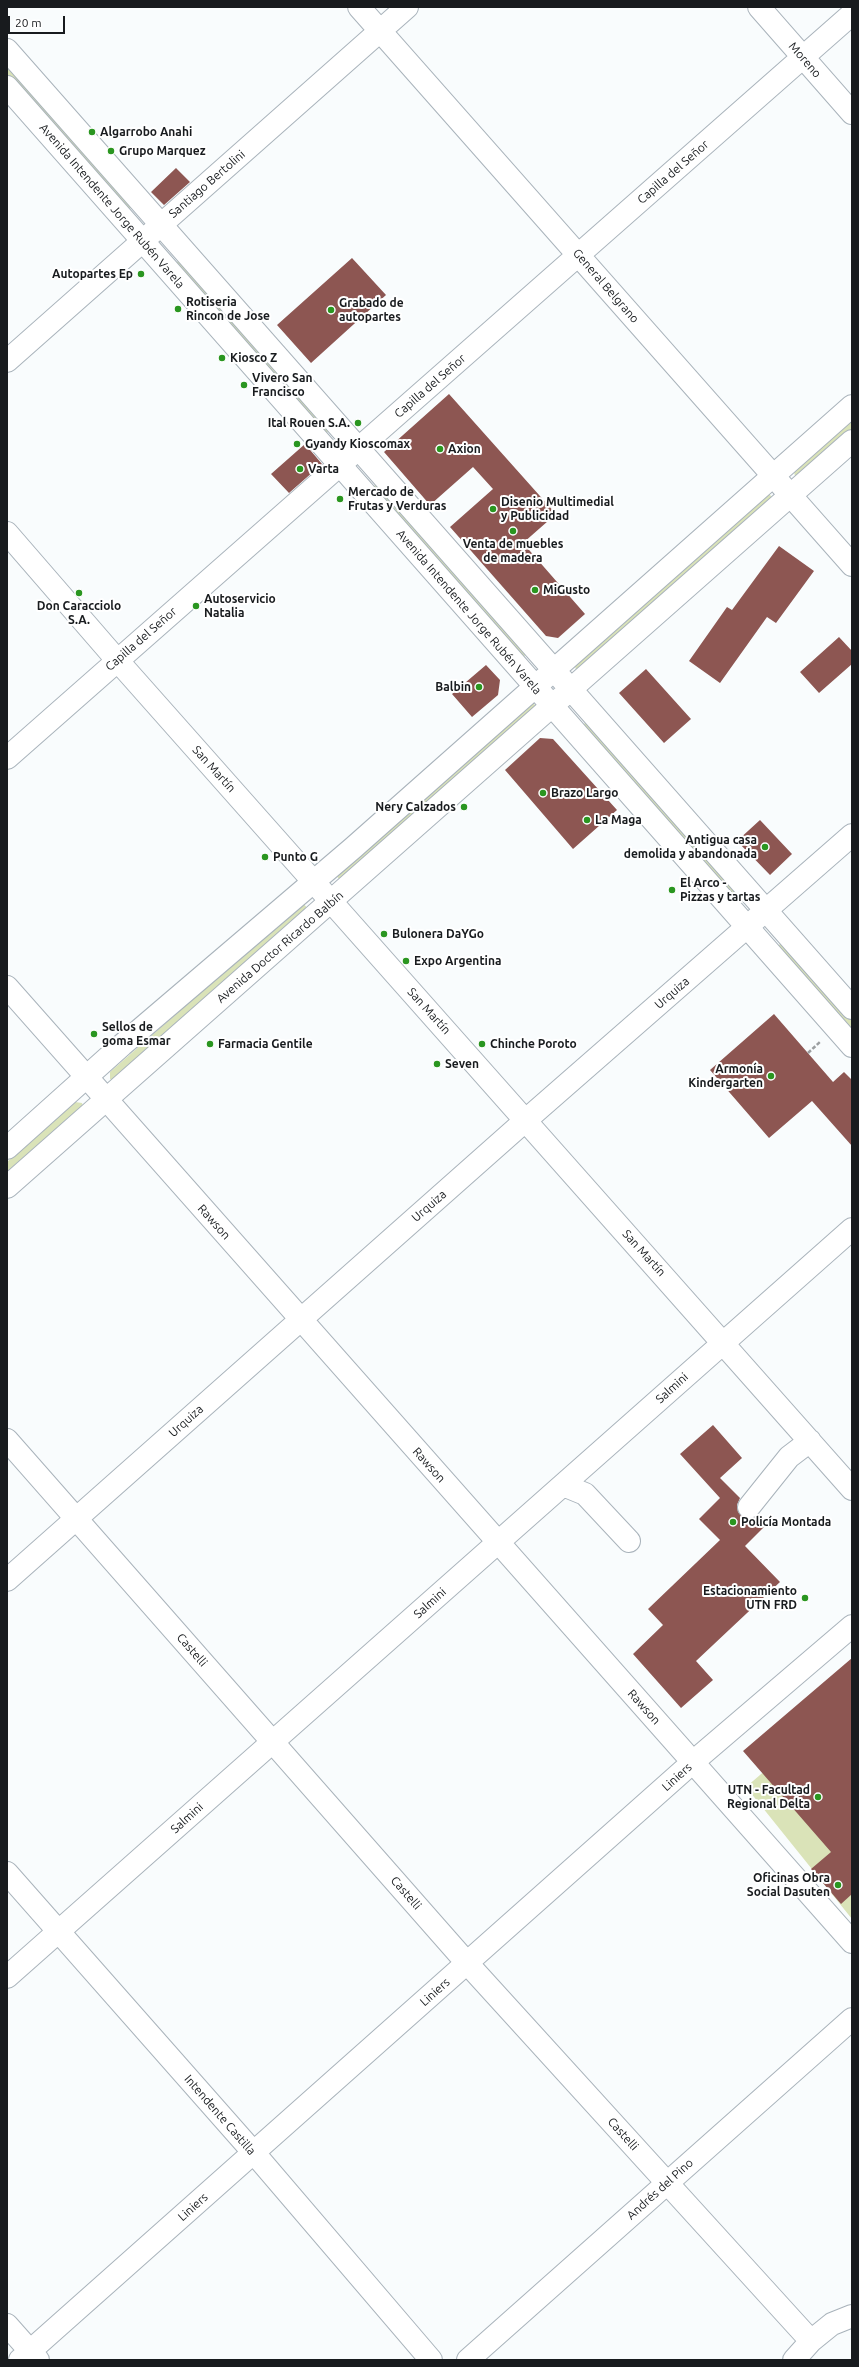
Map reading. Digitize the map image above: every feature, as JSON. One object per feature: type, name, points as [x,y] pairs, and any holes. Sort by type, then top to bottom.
[{"type":"street","name":"General Belgrano","points":[[360,7],[852,565]]},
{"type":"street","name":"Santiago Bertolini","points":[[7,361],[407,7]]},
{"type":"street","name":"Moreno","points":[[759,7],[852,113]]},
{"type":"street","name":"Capilla del Señor","points":[[7,758],[852,14]]},
{"type":"street","name":"Avenida Intendente Jorge Rubén Varela","points":[[7,50],[358,450],[852,1008]]},
{"type":"street","name":"Avenida Intendente Jorge Rubén Varela","points":[[7,87],[852,1046]]},
{"type":"street","points":[[7,1148],[86,1077],[314,881],[536,687],[852,406]]},
{"type":"street","name":"Avenida Doctor Ricardo Balbín","points":[[7,1187],[852,441]]},
{"type":"street","name":"San Martín","points":[[7,533],[117,660],[724,1342],[852,1489]]},
{"type":"street","name":"Urquiza","points":[[7,1580],[526,1120],[748,928],[852,835]]},
{"type":"street","name":"Rawson","points":[[7,987],[852,1942]]},
{"type":"street","name":"Salmini","points":[[7,1977],[852,1229]]},
{"type":"street","name":"Castelli","points":[[7,1440],[467,1963],[668,2182],[811,2341]]},
{"type":"street","points":[[749,1508],[789,1457],[810,1441]]},
{"type":"street","points":[[563,1485],[585,1494],[628,1541]]},
{"type":"street","name":"Liniers","points":[[29,2357],[254,2153],[693,1762],[852,1626]]},
{"type":"street","name":"Intendente Castilla","points":[[7,1873],[254,2153],[430,2360]]},
{"type":"street","name":"Andrés del Pino","points":[[468,2360],[852,2020]]},
{"type":"street","points":[[794,2360],[811,2341],[832,2324],[852,2316]]},
{"type":"street","points":[[7,2325],[29,2357]]},
{"type":"green space","points":[[7,60],[132,205],[130,209],[123,208],[7,75]]},
{"type":"green space","points":[[180,259],[329,429],[327,433],[324,434],[175,264]]},
{"type":"green space","points":[[852,418],[852,431],[798,477],[795,476],[794,472]]},
{"type":"green space","points":[[377,483],[526,653],[524,657],[521,658],[372,488]]},
{"type":"green space","points":[[769,494],[774,499],[579,671],[576,670],[575,666]]},
{"type":"green space","points":[[532,702],[537,707],[342,880],[338,878],[337,875]]},
{"type":"green space","points":[[587,721],[737,891],[735,895],[731,896],[583,725]]},
{"type":"green space","points":[[303,903],[308,909],[113,1081],[110,1079],[110,1072]]},
{"type":"green space","points":[[782,942],[852,1020],[852,1035],[777,947]]},
{"type":"green space","points":[[75,1102],[82,1103],[83,1107],[7,1175],[7,1162]]},
{"type":"green space","name":"UTN - Facultad Regional Delta","points":[[852,1696],[852,1919],[746,1787]]},
{"type":"building","points":[[176,168],[190,182],[164,205],[151,192]]},
{"type":"building","name":"Grabado de autopartes","points":[[352,258],[386,295],[311,363],[277,325]]},
{"type":"building","points":[[449,394],[556,514],[523,543],[585,614],[558,638],[546,636],[450,527],[493,489],[473,467],[430,505],[384,452]]},
{"type":"building","name":"Varta","points":[[305,444],[322,464],[289,493],[271,474]]},
{"type":"building","points":[[779,546],[814,571],[776,623],[767,617],[720,683],[689,661],[727,607],[732,610]]},
{"type":"building","points":[[839,637],[852,651],[852,664],[819,693],[800,672]]},
{"type":"building","name":"Balbin","points":[[486,665],[500,680],[498,695],[472,717],[452,694]]},
{"type":"building","points":[[646,669],[691,719],[664,743],[619,693]]},
{"type":"building","points":[[540,738],[553,739],[617,810],[573,849],[505,770]]},
{"type":"building","name":"Antigua casa demolida y abandonada","points":[[760,820],[792,854],[770,875],[737,841]]},
{"type":"building","name":"Armonía Kindergarten","points":[[774,1014],[833,1082],[844,1072],[852,1080],[852,1146],[812,1101],[769,1138],[710,1070]]},
{"type":"building","points":[[713,1425],[742,1458],[720,1478],[740,1498],[737,1505],[738,1512],[747,1519],[757,1516],[766,1525],[745,1546],[780,1582],[696,1661],[713,1680],[681,1708],[633,1654],[663,1625],[648,1609],[720,1540],[699,1519],[720,1498],[680,1454]]},
{"type":"building","name":"UTN - Facultad Regional Delta","points":[[852,1658],[852,1894],[841,1904],[811,1869],[831,1852],[743,1751]]},
{"type":"place","name":"Algarrobo Anahi","points":[[92,132]]},
{"type":"place","name":"Grupo Marquez","points":[[111,151]]},
{"type":"place","name":"Autopartes Ep","points":[[141,274]]},
{"type":"place","name":"Rotiseria Rincon de Jose","points":[[178,309]]},
{"type":"place","name":"Grabado de autopartes","points":[[331,310]]},
{"type":"place","name":"Kiosco Z","points":[[222,358]]},
{"type":"place","name":"Vivero San Francisco","points":[[244,385]]},
{"type":"place","name":"Ital Rouen S.A.","points":[[358,423]]},
{"type":"place","name":"Gyandy Kioscomax","points":[[297,444]]},
{"type":"place","name":"Axion","points":[[440,449]]},
{"type":"place","name":"Varta","points":[[300,469]]},
{"type":"place","name":"Mercado de Frutas y Verduras","points":[[340,499]]},
{"type":"place","name":"Disenio Multimedial y Publicidad","points":[[493,509]]},
{"type":"place","name":"Venta de muebles de madera","points":[[513,531]]},
{"type":"place","name":"MiGusto","points":[[535,590]]},
{"type":"place","name":"Don Caracciolo S.A.","points":[[79,593]]},
{"type":"place","name":"Autoservicio Natalia","points":[[196,606]]},
{"type":"place","name":"Balbin","points":[[479,687]]},
{"type":"place","name":"Brazo Largo","points":[[543,793]]},
{"type":"place","name":"Nery Calzados","points":[[464,807]]},
{"type":"place","name":"La Maga","points":[[587,820]]},
{"type":"place","name":"Antigua casa demolida y abandonada","points":[[765,847]]},
{"type":"place","name":"Punto G","points":[[265,857]]},
{"type":"place","name":"El Arco - Pizzas y tartas","points":[[672,890]]},
{"type":"place","name":"Bulonera DaYGo","points":[[384,934]]},
{"type":"place","name":"Expo Argentina","points":[[406,961]]},
{"type":"place","name":"Sellos de goma Esmar","points":[[94,1034]]},
{"type":"place","name":"Farmacia Gentile","points":[[210,1044]]},
{"type":"place","name":"Chinche Poroto","points":[[482,1044]]},
{"type":"place","name":"Seven","points":[[437,1064]]},
{"type":"place","name":"Armonía Kindergarten","points":[[771,1076]]},
{"type":"place","name":"Policía Montada","points":[[733,1522]]},
{"type":"place","name":"Estacionamiento UTN FRD","points":[[805,1598]]},
{"type":"place","name":"UTN - Facultad Regional Delta","points":[[818,1797]]},
{"type":"place","name":"Oficinas Obra Social Dasuten","points":[[838,1885]]}]
